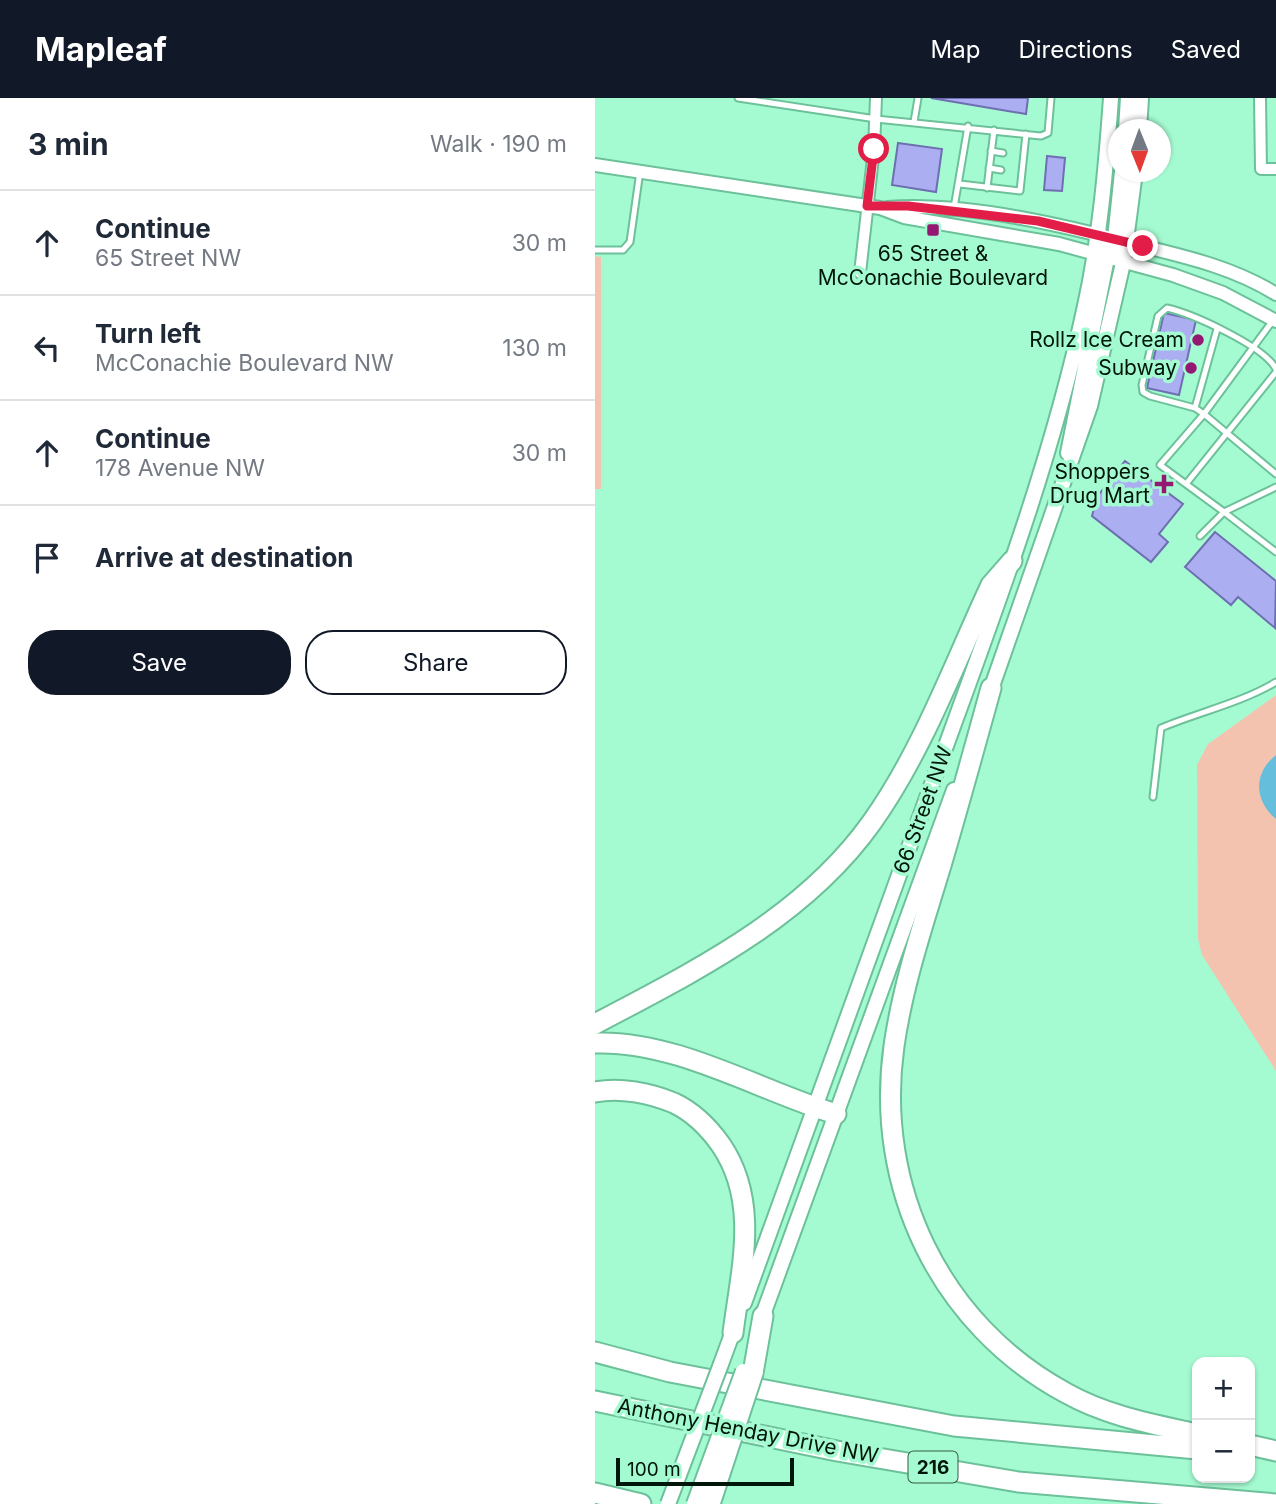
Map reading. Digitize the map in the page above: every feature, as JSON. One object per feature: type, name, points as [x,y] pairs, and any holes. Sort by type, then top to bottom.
[{"type":"highway","points":[[595,1024],[750,937],[816,885],[843,858],[870,824],[899,779],[991,585],[1011,561]]},
{"type":"highway","points":[[991,688],[906,985],[894,1046],[890,1095],[894,1151],[902,1192],[941,1275],[974,1319],[1006,1351],[1049,1383],[1098,1408],[1137,1421],[1192,1433]]},
{"type":"highway","points":[[595,1043],[618,1043],[661,1051],[836,1114]]},
{"type":"highway","points":[[595,1092],[606,1090],[646,1094],[679,1106],[713,1134],[728,1156],[739,1176],[745,1227],[733,1333]]},
{"type":"highway","points":[[710,1504],[763,1316]]},
{"type":"highway","points":[[595,1352],[670,1372],[954,1426],[1192,1450]]},
{"type":"highway","name":"Anthony Henday Drive NW","points":[[595,1401],[837,1451],[1018,1482],[1276,1504]]},
{"type":"highway","points":[[1255,1446],[1276,1451]]},
{"type":"highway","points":[[1255,1455],[1276,1457]]},
{"type":"highway","points":[[595,1493],[641,1504]]},
{"type":"main road","name":"66 Street NW","points":[[669,1504],[1011,561],[1101,256],[1096,234],[1111,98]]},
{"type":"main road","points":[[1127,119],[1128,98]]},
{"type":"main road","points":[[1140,119],[1141,98]]},
{"type":"main road","points":[[1121,240],[1122,182]]},
{"type":"main road","name":"66 Street NW","points":[[763,1316],[1066,480],[1090,406],[1123,263],[1121,240],[1133,182]]},
{"type":"main road","points":[[1066,480],[1101,256]]},
{"type":"main road","points":[[694,1504],[748,1372]]},
{"type":"street","points":[[860,273],[874,207],[876,98]]},
{"type":"street","points":[[1260,98],[1261,169],[1276,169]]},
{"type":"street","points":[[595,165],[874,207],[904,217],[1059,244],[1198,282],[1275,320]]},
{"type":"street","points":[[874,207],[908,206],[1038,221],[1208,263],[1276,294]]},
{"type":"lane","points":[[738,98],[876,119],[1041,136],[1048,133],[1051,98]]},
{"type":"lane","points":[[914,122],[918,98]]},
{"type":"lane","points":[[954,211],[968,127]]},
{"type":"lane","points":[[987,188],[994,130]]},
{"type":"lane","points":[[960,184],[1020,191],[1027,134]]},
{"type":"lane","points":[[991,151],[1003,153]]},
{"type":"lane","points":[[1015,154],[1024,155]]},
{"type":"lane","points":[[989,168],[1001,170]]},
{"type":"lane","points":[[595,250],[623,250],[629,242],[640,171]]},
{"type":"lane","points":[[1013,171],[1022,172]]},
{"type":"lane","points":[[1186,484],[1228,434],[1276,371],[1254,349],[1192,315],[1167,308],[1158,316],[1142,386],[1143,392],[1195,408],[1204,414],[1228,434],[1276,474]]},
{"type":"lane","points":[[1275,320],[1204,414],[1160,465],[1276,552]]},
{"type":"lane","points":[[1195,408],[1217,329]]},
{"type":"lane","points":[[1200,536],[1224,512],[1276,487]]},
{"type":"lane","points":[[1153,797],[1161,728],[1213,707],[1254,696],[1276,682]]},
{"type":"shaded area","points":[[595,256],[601,257],[601,489],[595,489]]},
{"type":"shaded area","points":[[1276,695],[1276,1071],[1202,955],[1198,939],[1197,765],[1208,744]]},
{"type":"water","points":[[1276,755],[1276,819],[1263,804],[1259,787],[1263,770]]},
{"type":"building","points":[[931,98],[1028,98],[1026,114]]},
{"type":"building","points":[[898,143],[942,149],[936,192],[892,185]]},
{"type":"building","points":[[1047,156],[1065,158],[1062,191],[1044,190]]},
{"type":"building","points":[[1164,313],[1196,320],[1179,395],[1147,388]]},
{"type":"building","points":[[1125,461],[1183,504],[1159,534],[1168,542],[1151,562],[1092,516],[1097,497]]},
{"type":"building","points":[[1215,532],[1276,581],[1275,628],[1238,597],[1231,605],[1185,567]]},
{"type":"place","name":"65 Street & McConachie Boulevard","points":[[933,230]]},
{"type":"place","name":"Rollz Ice Cream","points":[[1198,340]]},
{"type":"place","name":"Subway","points":[[1191,368]]},
{"type":"place","name":"Shoppers Drug Mart","points":[[1164,484]]},
{"type":"route","points":[[874,149],[867,206],[908,206],[997,215],[1078,229],[1143,246]]}]
